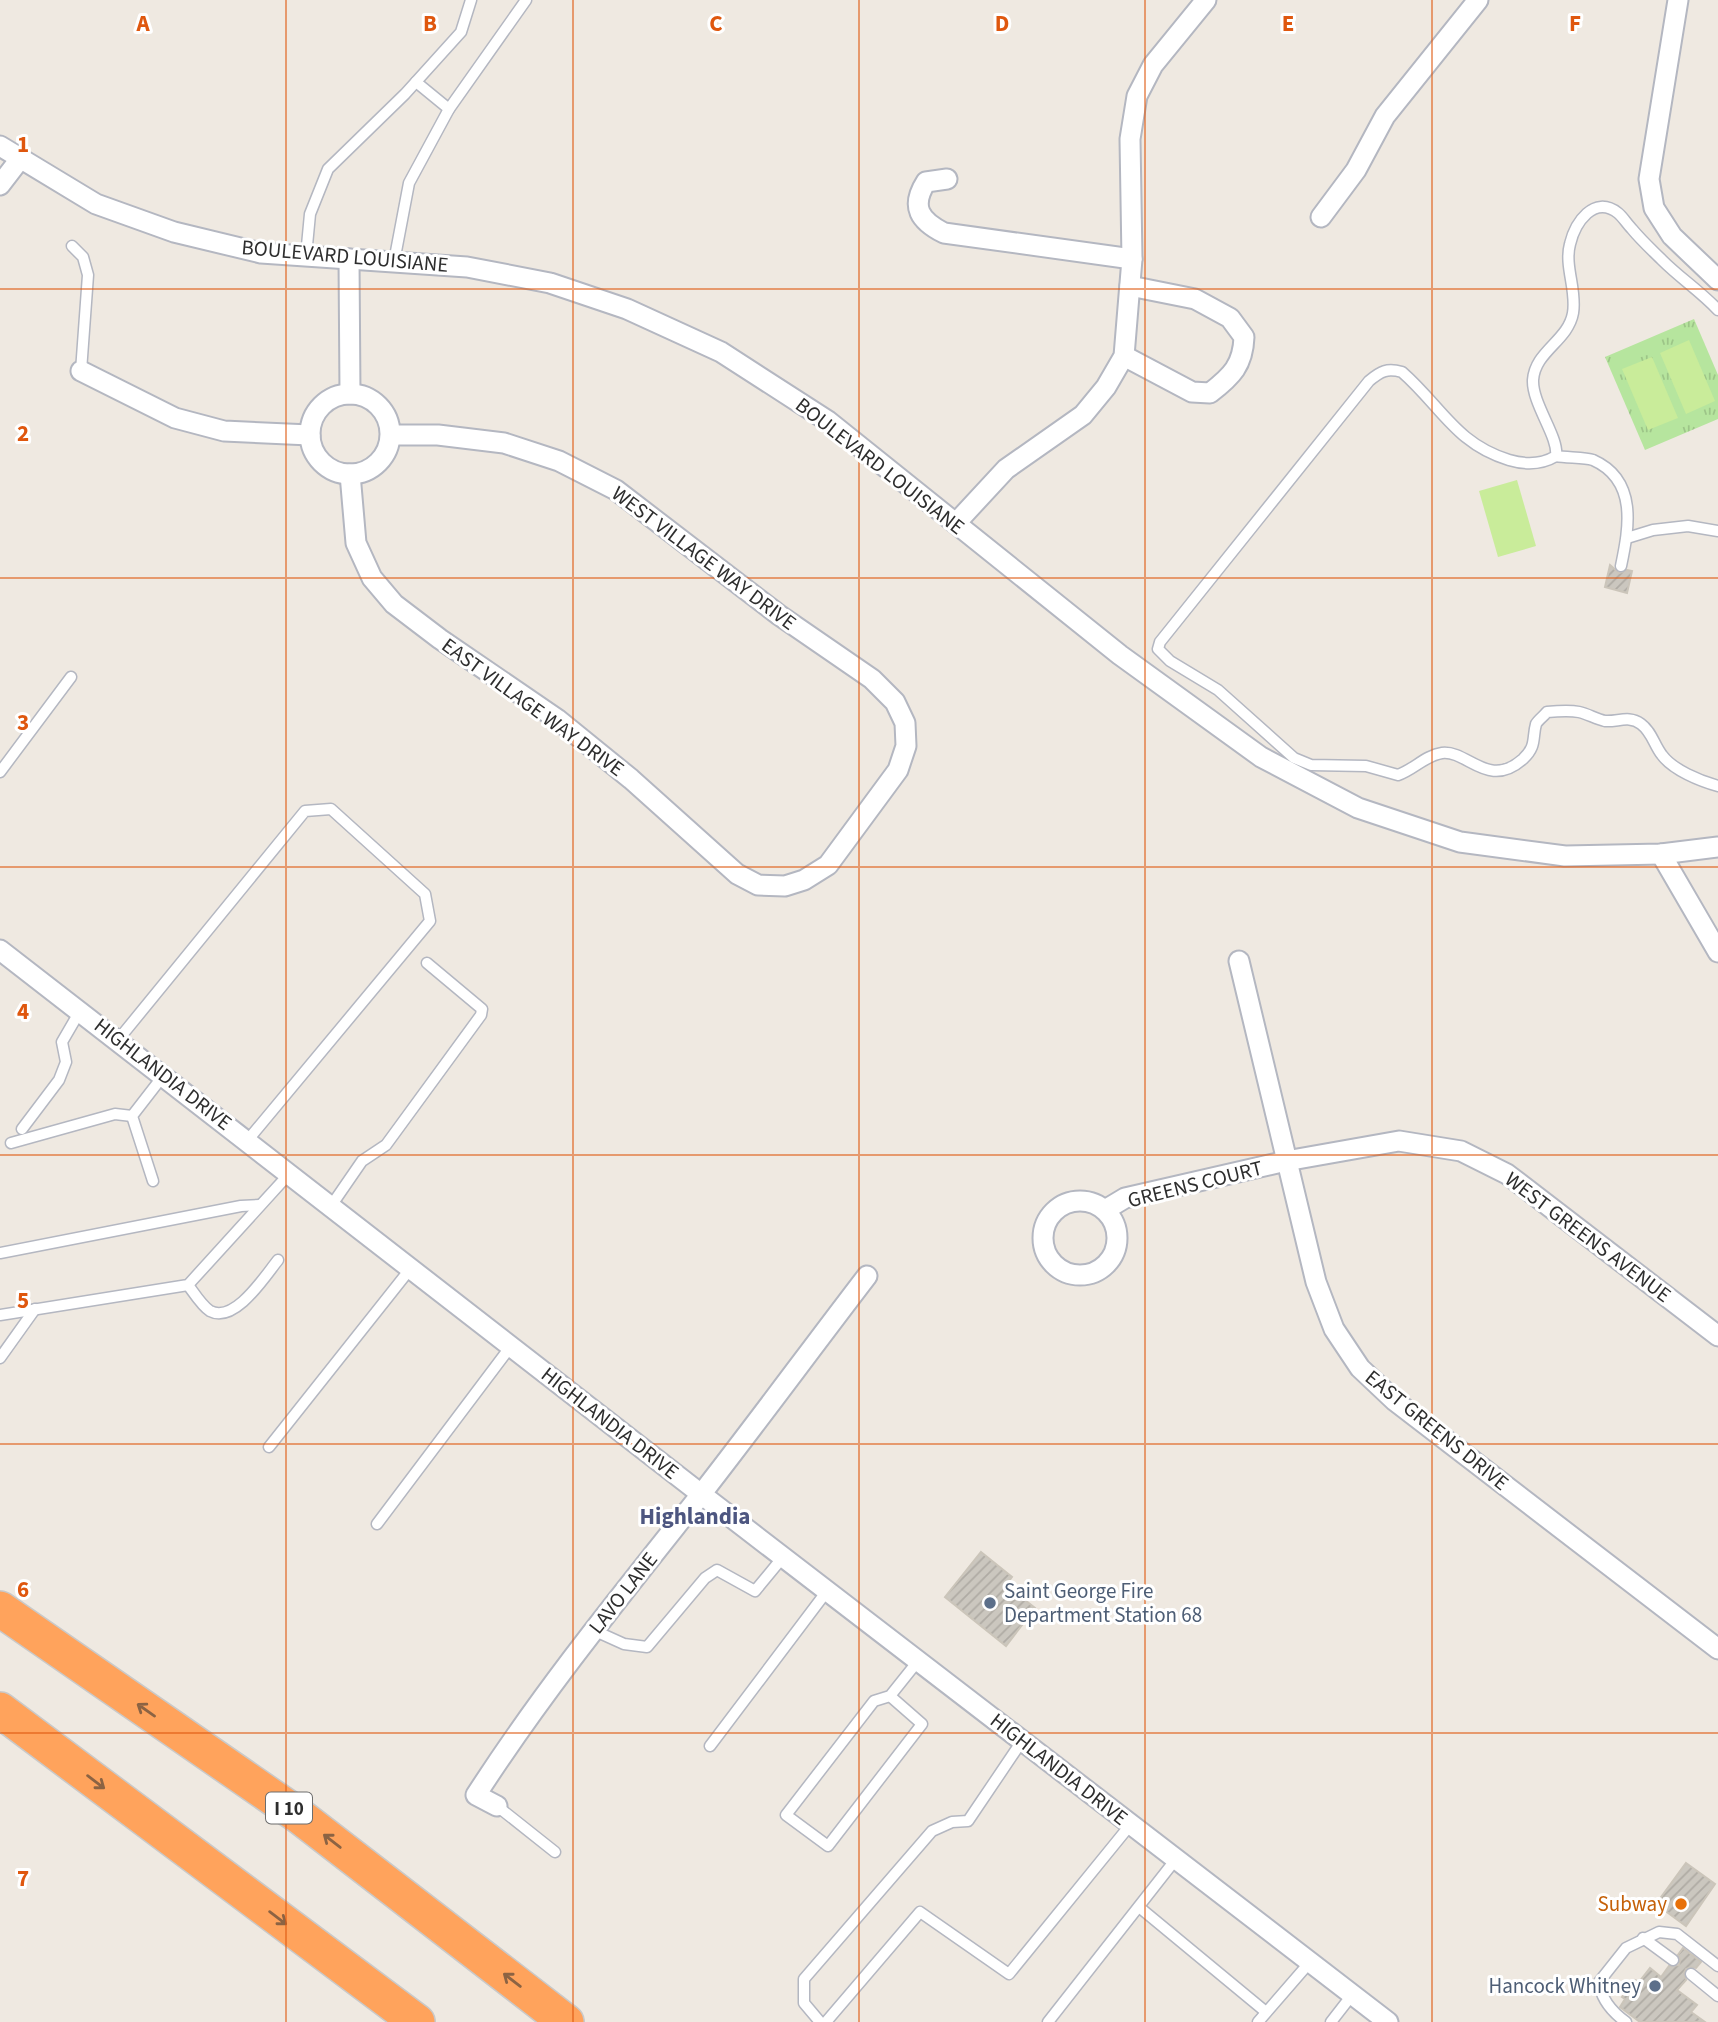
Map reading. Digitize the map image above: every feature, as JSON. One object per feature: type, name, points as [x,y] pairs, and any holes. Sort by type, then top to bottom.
[{"type":"highway","name":"I 10","points":[[0,1609],[298,1815],[566,2022]]},
{"type":"highway","points":[[0,1710],[417,2022]]},
{"type":"street","points":[[956,523],[1006,469],[1083,415],[1106,387],[1124,356],[1132,259],[1130,139],[1137,96],[1153,65],[1206,0]]},
{"type":"street","points":[[1321,217],[1356,170],[1385,116],[1478,0]]},
{"type":"street","points":[[1678,0],[1649,179],[1654,208],[1672,236],[1718,280]]},
{"type":"street","name":"BOULEVARD LOUISIANE","points":[[0,146],[96,204],[174,232],[261,253],[467,268],[551,283],[639,314],[721,352],[828,421],[1120,655],[1261,757],[1358,807],[1460,842],[1564,856],[1661,854],[1718,847]]},
{"type":"street","points":[[0,185],[20,159]]},
{"type":"street","points":[[947,179],[926,182],[918,194],[919,211],[927,224],[944,233],[1132,259]]},
{"type":"street","points":[[349,259],[350,394]]},
{"type":"street","points":[[1124,356],[1192,392],[1210,393],[1229,379],[1243,356],[1244,337],[1230,318],[1195,299],[1130,286]]},
{"type":"street","points":[[81,372],[175,418],[224,431],[310,435]]},
{"type":"street","points":[[350,394],[363,395],[377,403],[386,415],[391,435],[389,446],[379,462],[369,470],[351,474],[338,472],[321,462],[314,452],[310,435],[312,422],[323,404],[332,398],[350,394]]},
{"type":"street","name":"WEST VILLAGE WAY DRIVE","points":[[391,435],[438,435],[504,443],[559,460],[616,490],[779,615],[872,679],[895,702],[905,723],[906,746],[898,770],[828,865],[804,880],[785,886]]},
{"type":"street","name":"EAST VILLAGE WAY DRIVE","points":[[351,474],[356,543],[372,578],[394,604],[557,719],[631,779],[737,874],[758,885],[785,886]]},
{"type":"street","points":[[1661,854],[1718,952]]},
{"type":"street","name":"HIGHLANDIA DRIVE","points":[[0,950],[783,1558],[1388,2022]]},
{"type":"street","name":"EAST GREENS DRIVE","points":[[1240,961],[1316,1282],[1334,1329],[1360,1367],[1395,1401],[1718,1650]]},
{"type":"street","name":"WEST GREENS AVENUE","points":[[1286,1161],[1399,1141],[1461,1151],[1507,1174],[1718,1336]]},
{"type":"street","name":"GREENS COURT","points":[[1105,1210],[1125,1198],[1286,1161]]},
{"type":"street","name":"LAVO LANE","points":[[497,1806],[475,1795],[507,1747],[593,1630],[701,1494],[867,1276]]},
{"type":"lane","points":[[306,256],[310,214],[328,169],[416,82],[461,32],[471,0]]},
{"type":"lane","points":[[394,262],[409,183],[449,109],[526,0]]},
{"type":"lane","points":[[416,82],[449,109]]},
{"type":"lane","points":[[1556,456],[1556,445],[1546,425],[1533,383],[1540,359],[1559,340],[1571,322],[1574,311],[1569,246],[1584,214],[1594,208],[1618,212],[1665,263],[1699,289],[1718,310]]},
{"type":"lane","points":[[72,246],[83,257],[88,275],[81,372]]},
{"type":"lane","points":[[1621,566],[1627,537],[1627,499],[1622,486],[1612,475],[1591,459],[1556,456],[1541,463],[1527,464],[1480,449],[1461,435],[1402,372],[1393,369],[1381,370],[1369,381],[1160,642],[1158,649],[1170,661],[1218,690],[1293,758],[1311,765],[1366,766],[1398,775],[1441,753],[1451,754],[1480,768],[1505,770],[1524,758],[1535,741],[1536,723],[1547,712],[1566,711],[1581,712],[1608,721],[1632,719],[1643,725],[1651,734],[1669,763],[1704,782],[1718,786]]},
{"type":"lane","points":[[1627,537],[1653,530],[1688,526],[1718,531]]},
{"type":"lane","points":[[0,772],[71,677]]},
{"type":"lane","points":[[118,1040],[305,811],[331,808],[425,894],[430,921],[247,1140]]},
{"type":"lane","points":[[331,1206],[362,1161],[386,1144],[481,1015],[482,1009],[427,963]]},
{"type":"lane","points":[[22,1129],[59,1080],[66,1062],[62,1042],[81,1011]]},
{"type":"lane","points":[[132,1115],[164,1076]]},
{"type":"lane","points":[[11,1143],[115,1114],[132,1115]]},
{"type":"lane","points":[[132,1115],[153,1181]]},
{"type":"lane","points":[[0,1315],[188,1285],[290,1173]]},
{"type":"lane","points":[[0,1253],[241,1206],[260,1205]]},
{"type":"lane","points":[[188,1285],[210,1310],[222,1314],[240,1306],[278,1260]]},
{"type":"lane","points":[[269,1447],[411,1268]]},
{"type":"lane","points":[[0,1358],[35,1309]]},
{"type":"lane","points":[[377,1524],[511,1346]]},
{"type":"lane","points":[[593,1630],[624,1644],[647,1647],[705,1578],[717,1570],[754,1591],[783,1558]]},
{"type":"lane","points":[[710,1746],[827,1591]]},
{"type":"lane","points":[[890,1696],[922,1724],[828,1846],[786,1815],[874,1701],[890,1696],[918,1661]]},
{"type":"lane","points":[[820,2022],[804,2003],[804,1979],[932,1831],[951,1822],[968,1821],[1022,1741]]},
{"type":"lane","points":[[497,1806],[555,1852]]},
{"type":"lane","points":[[826,2022],[920,1912],[1009,1974],[1131,1824]]},
{"type":"lane","points":[[1048,2022],[1177,1860]]},
{"type":"lane","points":[[1139,1907],[1266,2012]]},
{"type":"lane","points":[[1626,2022],[1605,2000],[1599,1982],[1626,1948],[1658,1932],[1677,1934],[1718,1966]]},
{"type":"lane","points":[[1643,1938],[1673,1960]]},
{"type":"lane","points":[[1258,2022],[1310,1962]]},
{"type":"lane","points":[[1691,1974],[1718,1996]]},
{"type":"lane","points":[[1331,2022],[1352,1995]]},
{"type":"green space","points":[[1694,319],[1718,375],[1718,419],[1645,450],[1605,357]]},
{"type":"green space","points":[[1689,340],[1715,401],[1686,414],[1660,353]]},
{"type":"green space","points":[[1652,357],[1678,418],[1648,430],[1622,369]]},
{"type":"green space","points":[[1517,480],[1536,546],[1498,557],[1479,491]]},
{"type":"building","points":[[1610,565],[1619,573],[1632,571],[1627,593],[1605,587]]},
{"type":"building","name":"Saint George Fire Department Station 68","points":[[981,1552],[1012,1577],[1006,1585],[1035,1608],[1006,1646],[945,1597]]},
{"type":"building","points":[[1686,1863],[1715,1884],[1686,1926],[1656,1904]]},
{"type":"building","name":"Hancock Whitney","points":[[1683,1948],[1701,1962],[1696,1968],[1686,1969],[1686,1980],[1677,1990],[1697,2005],[1691,2012],[1705,2022],[1640,2022],[1620,2007],[1625,1999],[1622,1997],[1635,1980],[1639,1982],[1650,1968],[1661,1977],[1669,1966],[1679,1965],[1678,1955]]},
{"type":"place","name":"Saint George Fire Department Station 68","points":[[990,1603]]},
{"type":"place","name":"Subway","points":[[1681,1904]]},
{"type":"place","name":"Hancock Whitney","points":[[1655,1986]]},
{"type":"district","name":"Highlandia","points":[[695,1516]]}]
